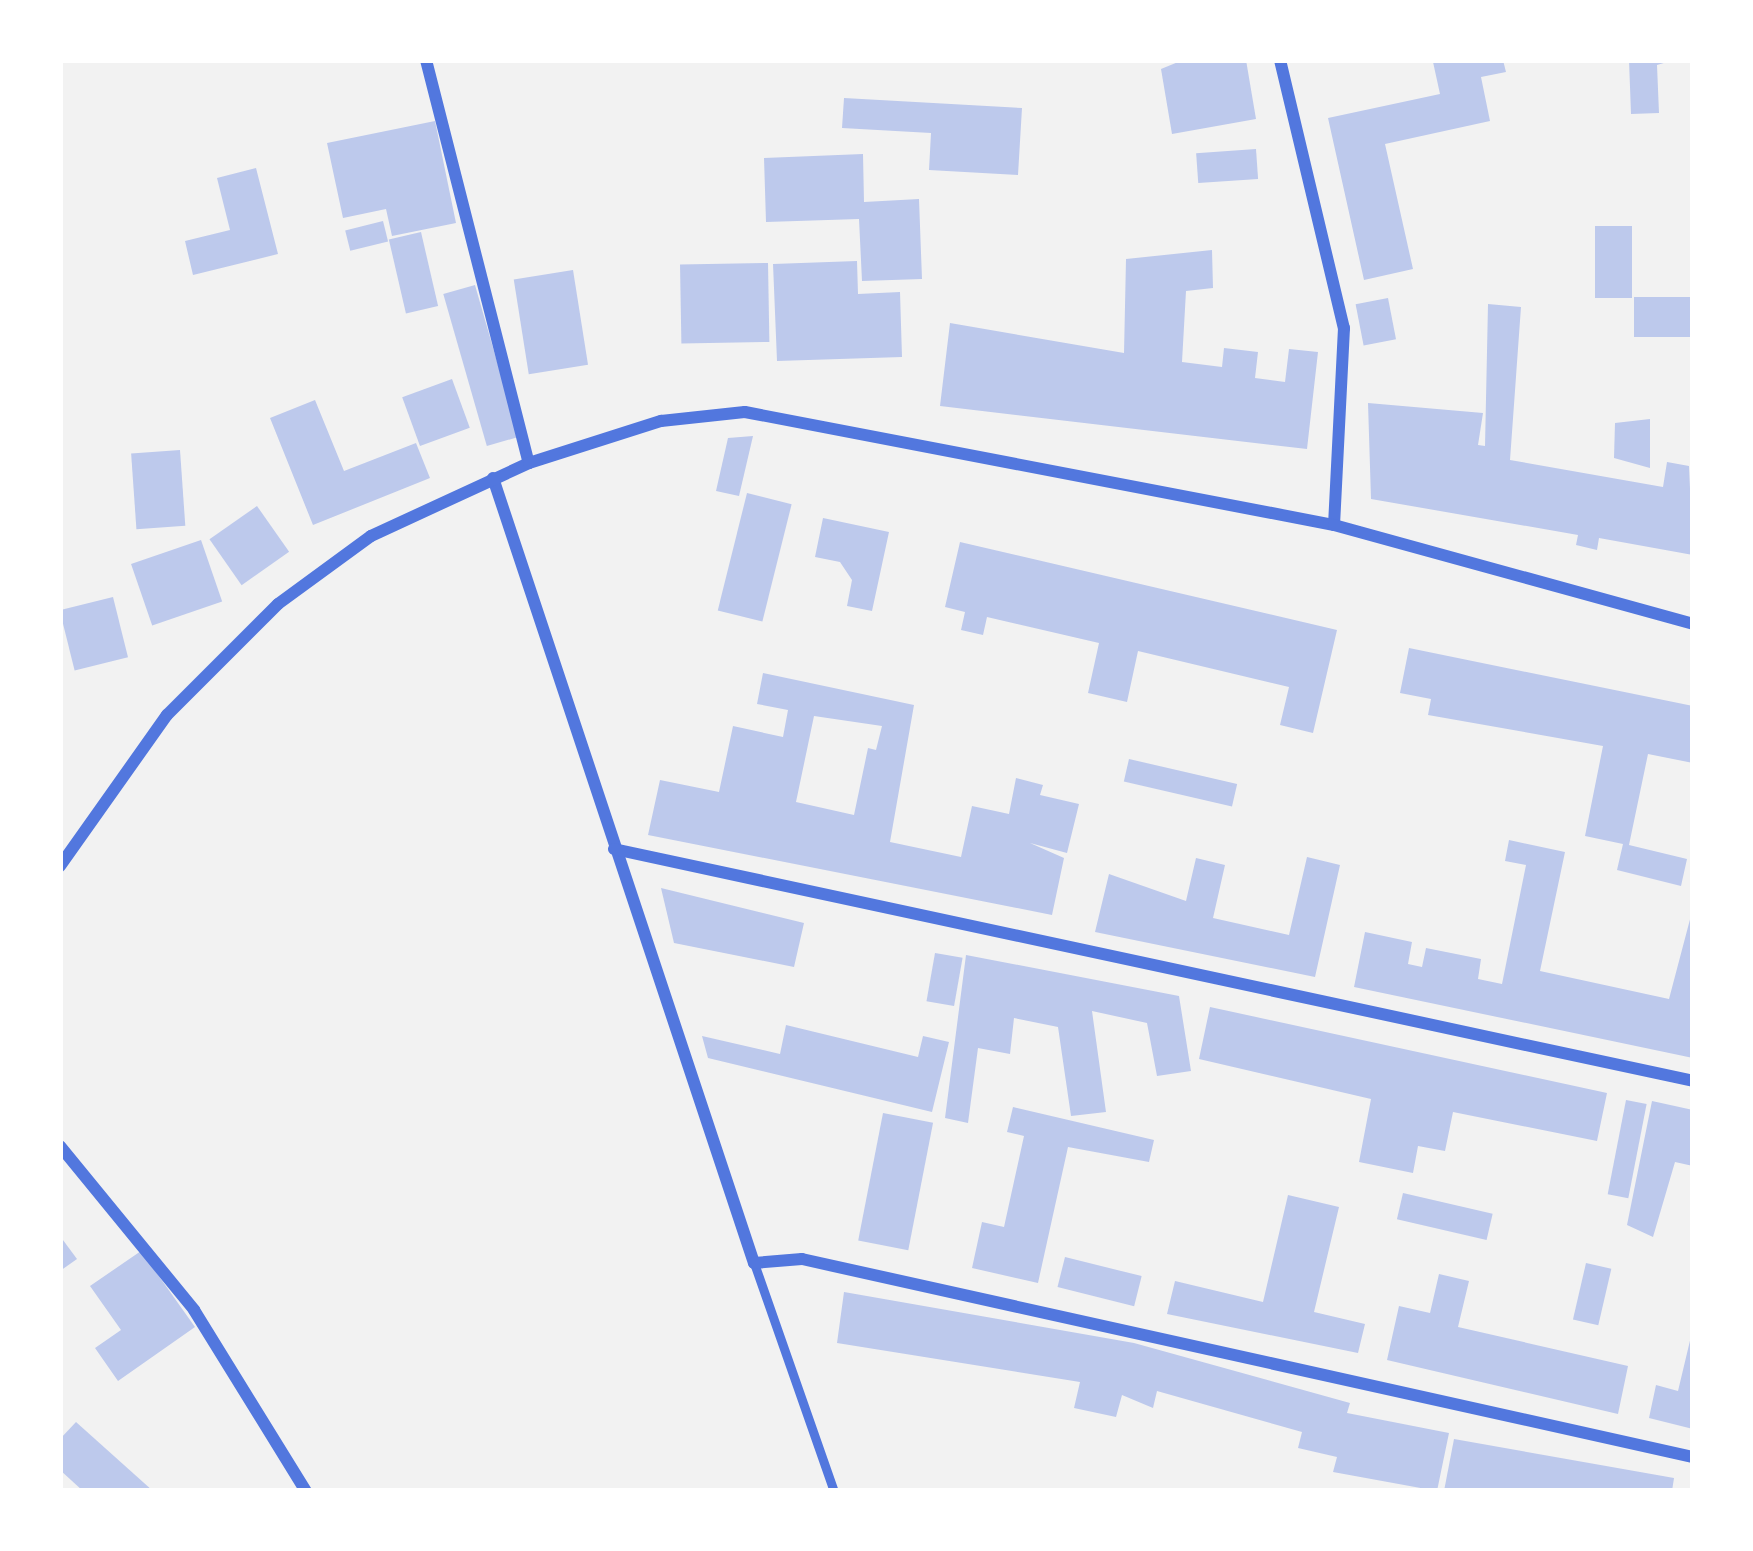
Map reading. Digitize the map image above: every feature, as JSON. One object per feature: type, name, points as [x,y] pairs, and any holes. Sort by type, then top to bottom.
[{"type":"street","points":[[426,60],[529,463]]},
{"type":"street","points":[[1280,60],[1344,328],[1334,525]]},
{"type":"street","points":[[60,866],[221,652],[371,536],[529,463],[661,421],[745,412],[1334,525],[1693,624]]},
{"type":"street","points":[[493,478],[754,1263],[802,1258],[1693,1457]]},
{"type":"street","points":[[614,848],[1693,1082]]},
{"type":"street","points":[[60,1146],[194,1310],[306,1491]]},
{"type":"lane","points":[[754,1263],[834,1491]]},
{"type":"building","points":[[1183,60],[1246,60],[1256,119],[1172,134],[1161,69]]},
{"type":"building","points":[[1503,60],[1506,72],[1481,77],[1490,121],[1385,144],[1413,269],[1364,280],[1328,118],[1440,94],[1433,62]]},
{"type":"building","points":[[1629,60],[1674,60],[1657,65],[1659,113],[1631,114]]},
{"type":"building","points":[[844,98],[1022,108],[1018,175],[929,170],[931,133],[842,128]]},
{"type":"building","points":[[435,121],[456,223],[392,236],[386,209],[343,218],[327,143]]},
{"type":"building","points":[[1256,149],[1258,179],[1198,183],[1196,153]]},
{"type":"building","points":[[863,154],[864,202],[919,199],[922,279],[862,281],[859,219],[766,222],[764,158]]},
{"type":"building","points":[[256,168],[278,254],[193,275],[185,241],[230,230],[217,178]]},
{"type":"building","points":[[383,221],[388,241],[350,251],[345,230]]},
{"type":"building","points":[[1595,226],[1632,226],[1632,298],[1595,298]]},
{"type":"building","points":[[421,232],[438,306],[406,313],[389,239]]},
{"type":"building","points":[[1212,250],[1213,288],[1186,291],[1182,362],[1222,367],[1224,348],[1258,352],[1255,378],[1285,382],[1289,349],[1318,352],[1307,449],[940,406],[950,323],[1124,353],[1126,259]]},
{"type":"building","points":[[857,261],[858,294],[900,292],[902,357],[777,361],[773,264]]},
{"type":"building","points":[[768,263],[769,342],[681,344],[680,265]]},
{"type":"building","points":[[573,270],[588,365],[529,374],[514,279]]},
{"type":"building","points":[[475,285],[519,437],[487,446],[443,294]]},
{"type":"building","points":[[1634,297],[1693,297],[1693,337],[1634,337]]},
{"type":"building","points":[[1388,298],[1396,339],[1364,346],[1356,304]]},
{"type":"building","points":[[1488,304],[1521,307],[1510,460],[1663,487],[1667,462],[1689,466],[1693,555],[1599,538],[1597,550],[1576,545],[1578,535],[1371,499],[1368,403],[1483,413],[1478,445],[1485,446]]},
{"type":"building","points":[[452,379],[470,428],[420,446],[402,397]]},
{"type":"building","points":[[315,400],[344,471],[416,443],[430,478],[313,525],[270,418]]},
{"type":"building","points":[[1650,419],[1650,468],[1614,458],[1615,423]]},
{"type":"building","points":[[753,436],[739,496],[716,491],[728,438]]},
{"type":"building","points":[[180,450],[185,526],[136,529],[131,453]]},
{"type":"building","points":[[747,493],[792,504],[762,622],[718,610]]},
{"type":"building","points":[[257,506],[289,552],[242,585],[209,539]]},
{"type":"building","points":[[823,518],[889,532],[872,611],[847,606],[852,580],[840,562],[815,557]]},
{"type":"building","points":[[201,540],[222,601],[152,626],[131,564]]},
{"type":"building","points":[[960,542],[1337,630],[1313,733],[1280,725],[1289,687],[1138,651],[1127,702],[1088,693],[1099,643],[987,617],[983,635],[961,630],[965,612],[945,607]]},
{"type":"building","points":[[113,597],[128,657],[75,670],[60,610]]},
{"type":"building","points":[[1409,648],[1693,706],[1693,763],[1648,754],[1629,845],[1687,859],[1681,886],[1617,870],[1623,844],[1585,836],[1603,746],[1428,715],[1431,699],[1400,693]]},
{"type":"building","points":[[763,673],[914,705],[890,842],[961,857],[972,806],[1009,814],[1016,778],[1043,785],[1040,795],[1079,804],[1067,853],[1030,843],[1064,858],[1052,915],[648,835],[660,780],[719,792],[733,726],[783,737],[788,710],[757,704]],"holes":[[[814,716],[882,726],[876,750],[868,748],[854,815],[796,802]]]},
{"type":"building","points":[[1129,759],[1237,784],[1232,806],[1124,781]]},
{"type":"building","points":[[1509,840],[1565,852],[1540,971],[1669,999],[1693,908],[1693,1058],[1354,987],[1365,932],[1412,942],[1408,964],[1422,967],[1426,948],[1481,959],[1478,979],[1502,984],[1526,865],[1505,861]]},
{"type":"building","points":[[1307,857],[1340,865],[1315,977],[1095,932],[1109,874],[1186,901],[1196,858],[1225,865],[1213,918],[1289,935]]},
{"type":"building","points":[[661,888],[804,923],[794,967],[674,943]]},
{"type":"building","points":[[935,953],[963,958],[954,1006],[926,1001]]},
{"type":"building","points":[[966,955],[1179,996],[1191,1071],[1157,1076],[1147,1023],[1092,1011],[1106,1112],[1071,1116],[1058,1027],[1014,1018],[1010,1054],[978,1048],[968,1123],[945,1118]]},
{"type":"building","points":[[1210,1007],[1607,1093],[1597,1141],[1453,1112],[1445,1151],[1418,1146],[1413,1173],[1359,1162],[1371,1099],[1199,1059]]},
{"type":"building","points":[[786,1025],[918,1057],[923,1036],[949,1042],[932,1112],[708,1058],[702,1036],[780,1054]]},
{"type":"building","points":[[1626,1100],[1647,1104],[1628,1198],[1608,1194]]},
{"type":"building","points":[[1652,1101],[1693,1110],[1693,1166],[1675,1162],[1653,1237],[1627,1225]]},
{"type":"building","points":[[1013,1107],[1154,1140],[1149,1162],[1068,1147],[1038,1283],[972,1268],[982,1222],[1004,1227],[1024,1136],[1007,1132]]},
{"type":"building","points":[[883,1113],[933,1123],[908,1250],[858,1241]]},
{"type":"building","points":[[1403,1193],[1493,1214],[1487,1240],[1397,1219]]},
{"type":"building","points":[[1288,1195],[1339,1207],[1314,1312],[1365,1324],[1358,1353],[1167,1314],[1175,1281],[1263,1302]]},
{"type":"building","points":[[60,1236],[77,1259],[60,1271]]},
{"type":"building","points":[[141,1251],[195,1327],[118,1381],[95,1348],[121,1330],[90,1286]]},
{"type":"building","points":[[1065,1257],[1142,1276],[1134,1306],[1058,1287]]},
{"type":"building","points":[[1586,1263],[1611,1269],[1598,1325],[1573,1320]]},
{"type":"building","points":[[1439,1274],[1469,1281],[1458,1327],[1628,1366],[1618,1414],[1387,1360],[1399,1306],[1430,1313]]},
{"type":"building","points":[[844,1292],[1134,1343],[1350,1403],[1347,1413],[1449,1433],[1437,1491],[1333,1472],[1337,1457],[1298,1448],[1302,1432],[1157,1391],[1153,1408],[1122,1395],[1116,1417],[1074,1408],[1080,1382],[837,1343]]},
{"type":"building","points":[[1693,1328],[1693,1429],[1649,1418],[1656,1385],[1678,1391]]},
{"type":"building","points":[[76,1422],[153,1491],[83,1491],[60,1470],[60,1439]]},
{"type":"building","points":[[1454,1439],[1674,1478],[1672,1491],[1444,1491]]}]
